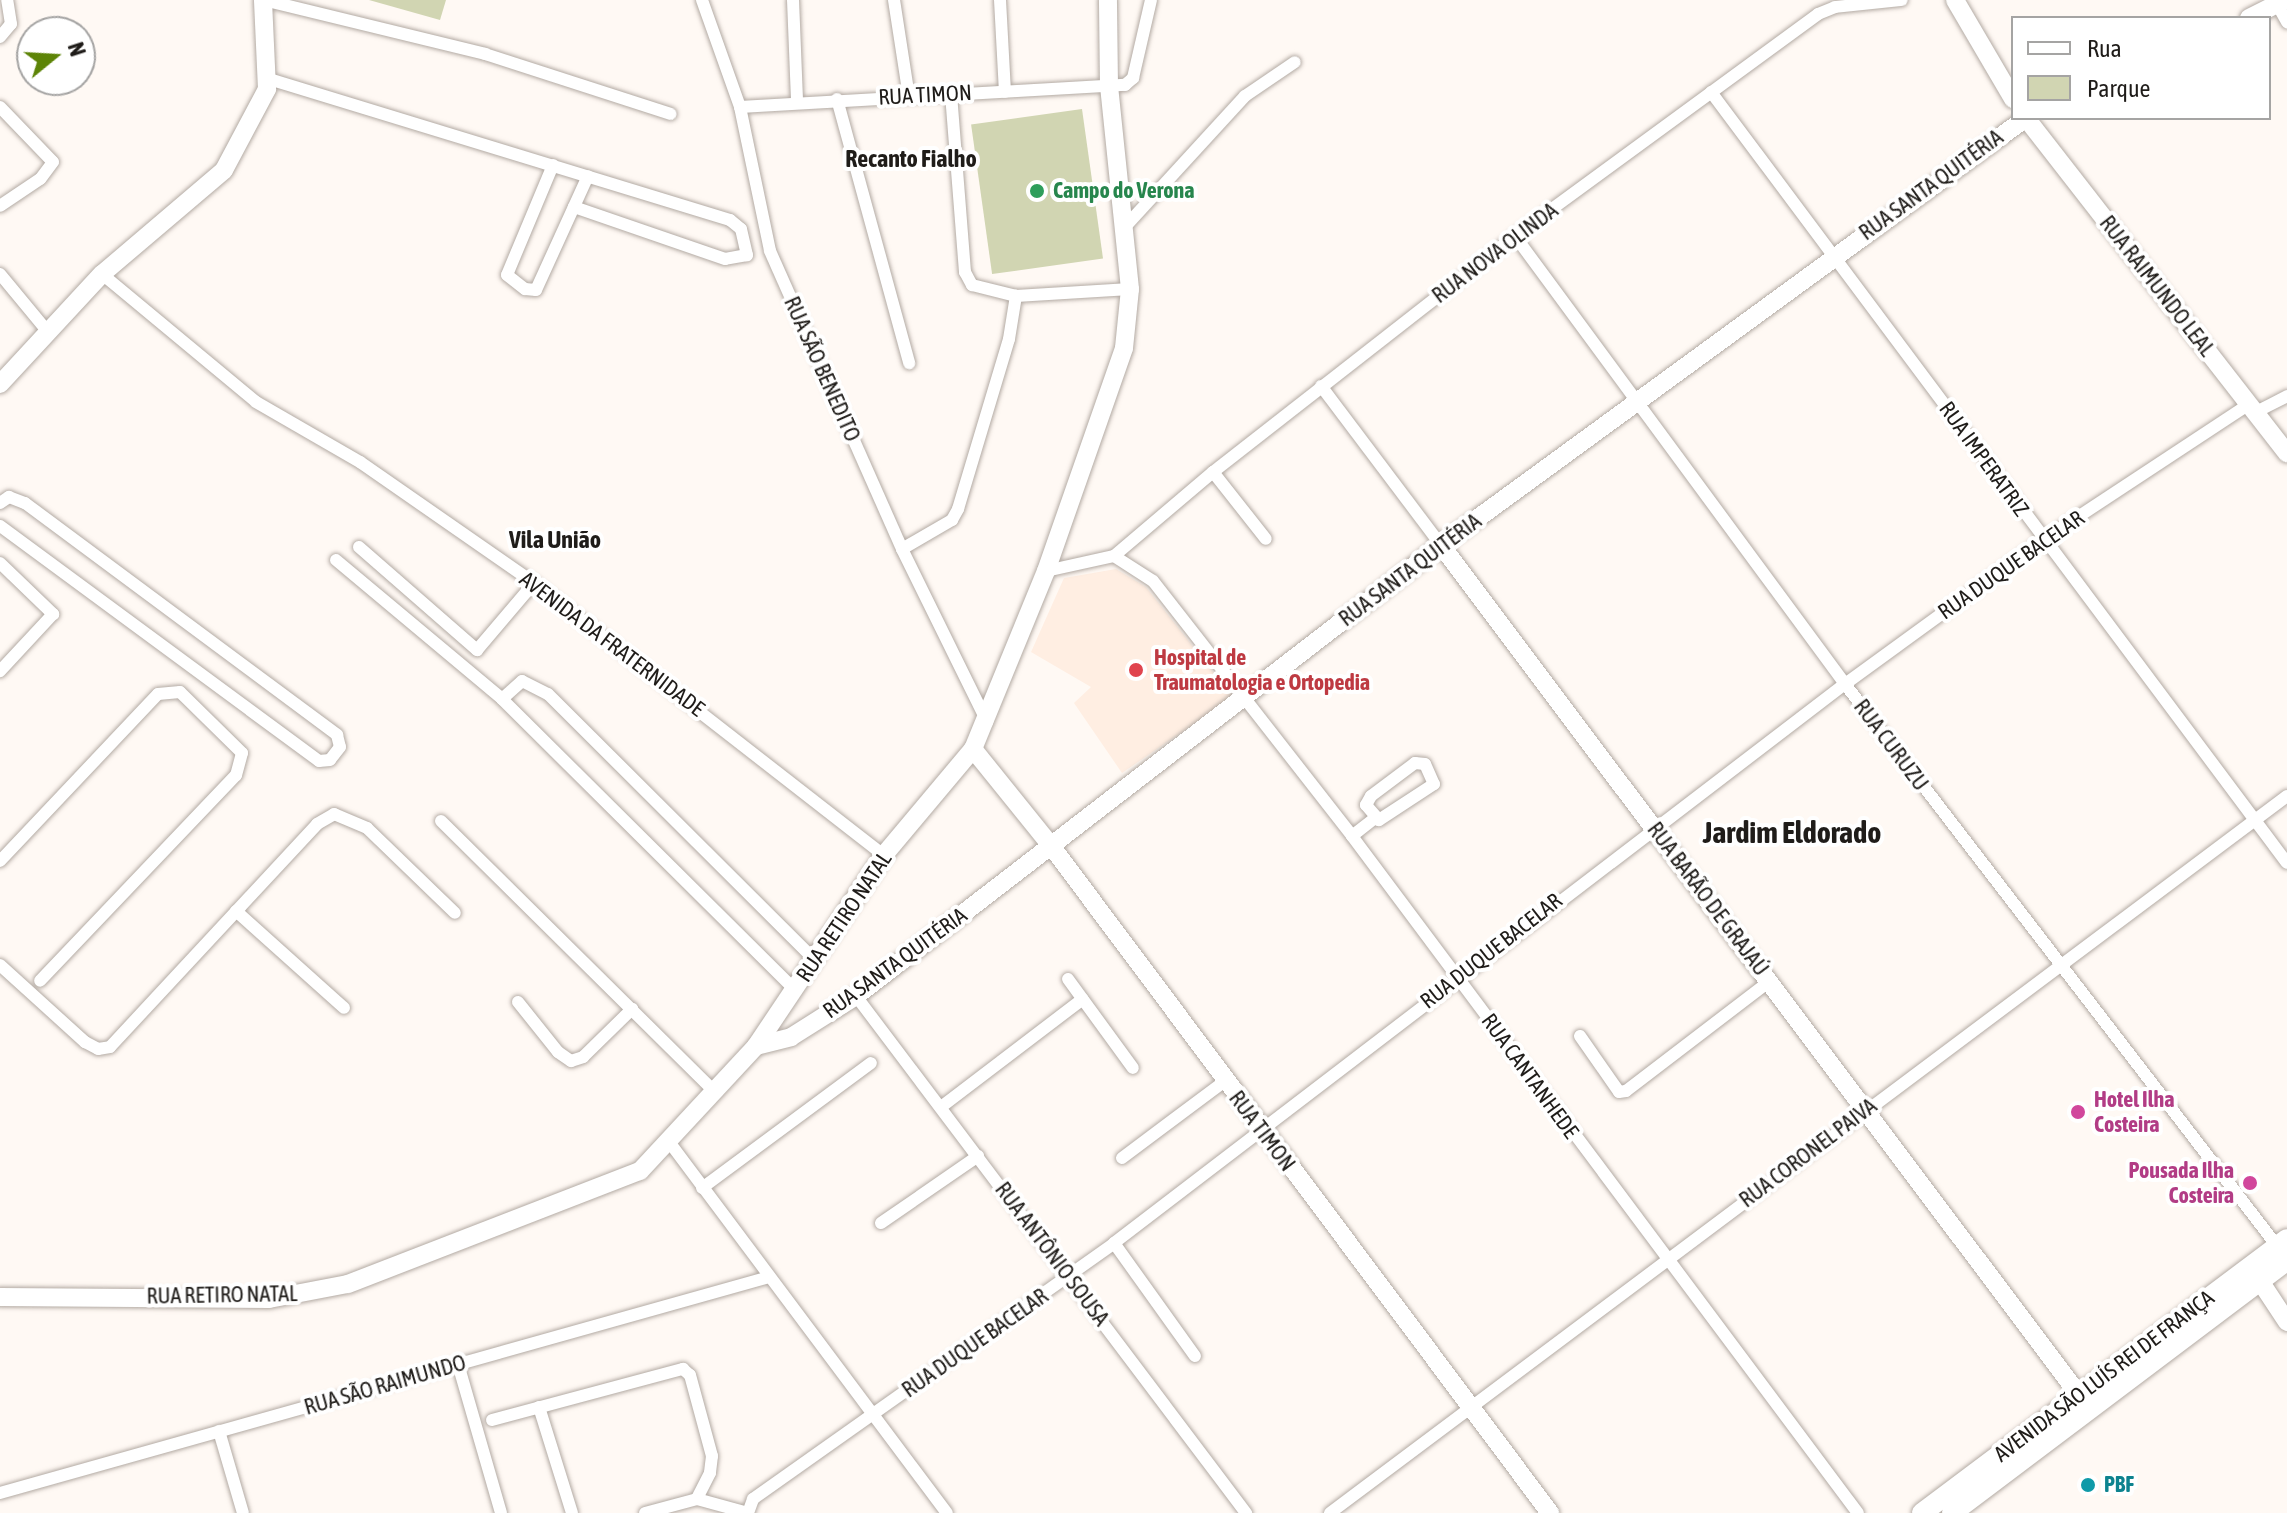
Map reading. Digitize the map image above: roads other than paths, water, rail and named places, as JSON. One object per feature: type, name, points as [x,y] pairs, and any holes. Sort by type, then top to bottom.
[{"type":"main road","name":"AVENIDA SÃO LUÍS REI DE FRANÇA","points":[[1952,1513],[2260,1281],[2284,1249]]},
{"type":"main road","name":"AVENIDA SÃO LUÍS REI DE FRANÇA","points":[[1922,1513],[2079,1395],[2284,1249]]},
{"type":"street","points":[[0,37],[11,24],[7,0]]},
{"type":"street","points":[[0,384],[102,274],[224,170],[260,109],[269,79],[264,0],[485,54],[671,114]]},
{"type":"street","name":"RUA SÃO BENEDITO","points":[[702,0],[740,107],[770,251],[902,549],[987,722]]},
{"type":"street","points":[[793,0],[797,101]]},
{"type":"street","points":[[894,0],[909,97]]},
{"type":"street","points":[[1000,0],[1005,92]]},
{"type":"street","name":"RUA RETIRO NATAL","points":[[0,1297],[252,1299],[312,1293],[625,1179],[648,1166],[756,1046],[884,855],[973,749],[987,722],[1046,571],[1124,348],[1130,289],[1109,86],[1108,0]]},
{"type":"street","points":[[1109,86],[1125,85],[1133,78],[1151,0]]},
{"type":"street","name":"RUA NOVA OLINDA","points":[[1114,556],[1213,472],[1515,236],[1828,9],[1902,0]]},
{"type":"street","points":[[1958,1],[2011,95]]},
{"type":"street","points":[[2252,16],[2274,3],[2287,22]]},
{"type":"street","points":[[1124,228],[1245,96],[1295,62]]},
{"type":"street","points":[[269,79],[730,220],[741,229],[747,255],[725,259],[574,207]]},
{"type":"street","name":"RUA TIMON","points":[[740,107],[797,101],[1109,86]]},
{"type":"street","name":"RUA IMPERATRIZ","points":[[1711,92],[2287,863]]},
{"type":"street","points":[[951,94],[965,272],[979,290],[1016,296],[1130,289]]},
{"type":"street","points":[[837,99],[909,363]]},
{"type":"street","points":[[0,107],[53,162],[40,179],[0,206]]},
{"type":"street","name":"RUA SANTA QUITÉRIA","points":[[756,1046],[791,1037],[856,996],[1441,545],[1835,254],[2033,120]]},
{"type":"street","name":"RUA RAIMUNDO LEAL","points":[[2033,120],[2287,453]]},
{"type":"street","points":[[553,165],[507,275],[516,285],[536,290],[588,176]]},
{"type":"street","name":"RUA CURUZU","points":[[1515,236],[1845,684],[2060,965],[2284,1249]]},
{"type":"street","points":[[0,274],[48,332]]},
{"type":"street","name":"AVENIDA DA FRATERNIDADE","points":[[102,274],[256,402],[360,462],[534,583],[884,855]]},
{"type":"street","points":[[902,549],[952,520],[958,509],[1009,339],[1016,296]]},
{"type":"street","name":"RUA BARÃO DE GRAJAÚ","points":[[1321,386],[2079,1395]]},
{"type":"street","name":"RUA DUQUE BACELAR","points":[[748,1513],[753,1499],[1114,1243],[1654,826],[2043,540],[2252,408],[2287,396]]},
{"type":"street","points":[[1213,472],[1266,539]]},
{"type":"street","points":[[0,503],[9,497],[25,503],[337,735],[340,747],[330,760],[319,761],[0,526]]},
{"type":"street","points":[[359,547],[477,650],[534,583]]},
{"type":"street","points":[[1046,571],[1114,556]]},
{"type":"street","name":"RUA CANTANHEDE","points":[[1114,556],[1153,581],[1244,696],[1858,1513]]},
{"type":"street","points":[[336,560],[502,699],[794,989]]},
{"type":"street","points":[[0,563],[53,614],[0,671]]},
{"type":"street","points":[[502,699],[522,681],[548,694],[814,959]]},
{"type":"street","points":[[0,861],[165,691],[180,692],[242,753],[236,775],[40,981]]},
{"type":"street","name":"RUA TIMON","points":[[973,749],[1052,847],[1550,1513]]},
{"type":"street","points":[[1352,836],[1375,818],[1386,820],[1430,789],[1434,775],[1425,764],[1415,763],[1371,796],[1366,805],[1375,818]]},
{"type":"street","name":"RUA CORONEL PAIVA","points":[[1330,1513],[2253,818],[2287,796]]},
{"type":"street","points":[[0,965],[85,1042],[98,1049],[110,1047],[317,824],[334,814],[367,828],[455,913]]},
{"type":"street","points":[[441,821],[714,1091]]},
{"type":"street","points":[[236,911],[344,1008]]},
{"type":"street","points":[[1068,979],[1133,1068]]},
{"type":"street","points":[[1580,1036],[1619,1092],[1626,1091],[1770,981]]},
{"type":"street","name":"RUA ANTÔNIO SOUSA","points":[[856,996],[1246,1513]]},
{"type":"street","points":[[941,1107],[1083,999]]},
{"type":"street","points":[[518,1002],[558,1052],[571,1061],[583,1057],[632,1009]]},
{"type":"street","points":[[702,1188],[871,1063]]},
{"type":"street","points":[[1122,1158],[1225,1081]]},
{"type":"street","points":[[670,1143],[947,1513]]},
{"type":"street","points":[[881,1223],[978,1156]]},
{"type":"street","points":[[1114,1243],[1195,1356]]},
{"type":"street","name":"RUA SÃO RAIMUNDO","points":[[0,1493],[769,1277]]},
{"type":"street","points":[[2260,1281],[2287,1322]]},
{"type":"street","points":[[458,1364],[501,1513]]},
{"type":"street","points":[[492,1420],[683,1369],[692,1380],[712,1456],[710,1473],[697,1499]]},
{"type":"street","points":[[2079,1395],[2102,1400]]},
{"type":"street","points":[[539,1407],[572,1513]]},
{"type":"street","points":[[219,1431],[243,1513]]},
{"type":"street","points":[[645,1513],[697,1499],[748,1513]]},
{"type":"place","name":"Campo do Verona","points":[[1037,191]]},
{"type":"place","name":"Hospital de Traumatologia e Ortopedia","points":[[1136,670]]},
{"type":"place","name":"Hotel Ilha Costeira","points":[[2078,1112]]},
{"type":"place","name":"Pousada Ilha Costeira","points":[[2250,1183]]},
{"type":"place","name":"PBF","points":[[2088,1485]]},
{"type":"district","name":"Recanto Fialho","points":[[911,159]]},
{"type":"district","name":"Vila União","points":[[555,540]]},
{"type":"district","name":"Jardim Eldorado","points":[[1792,832]]}]
